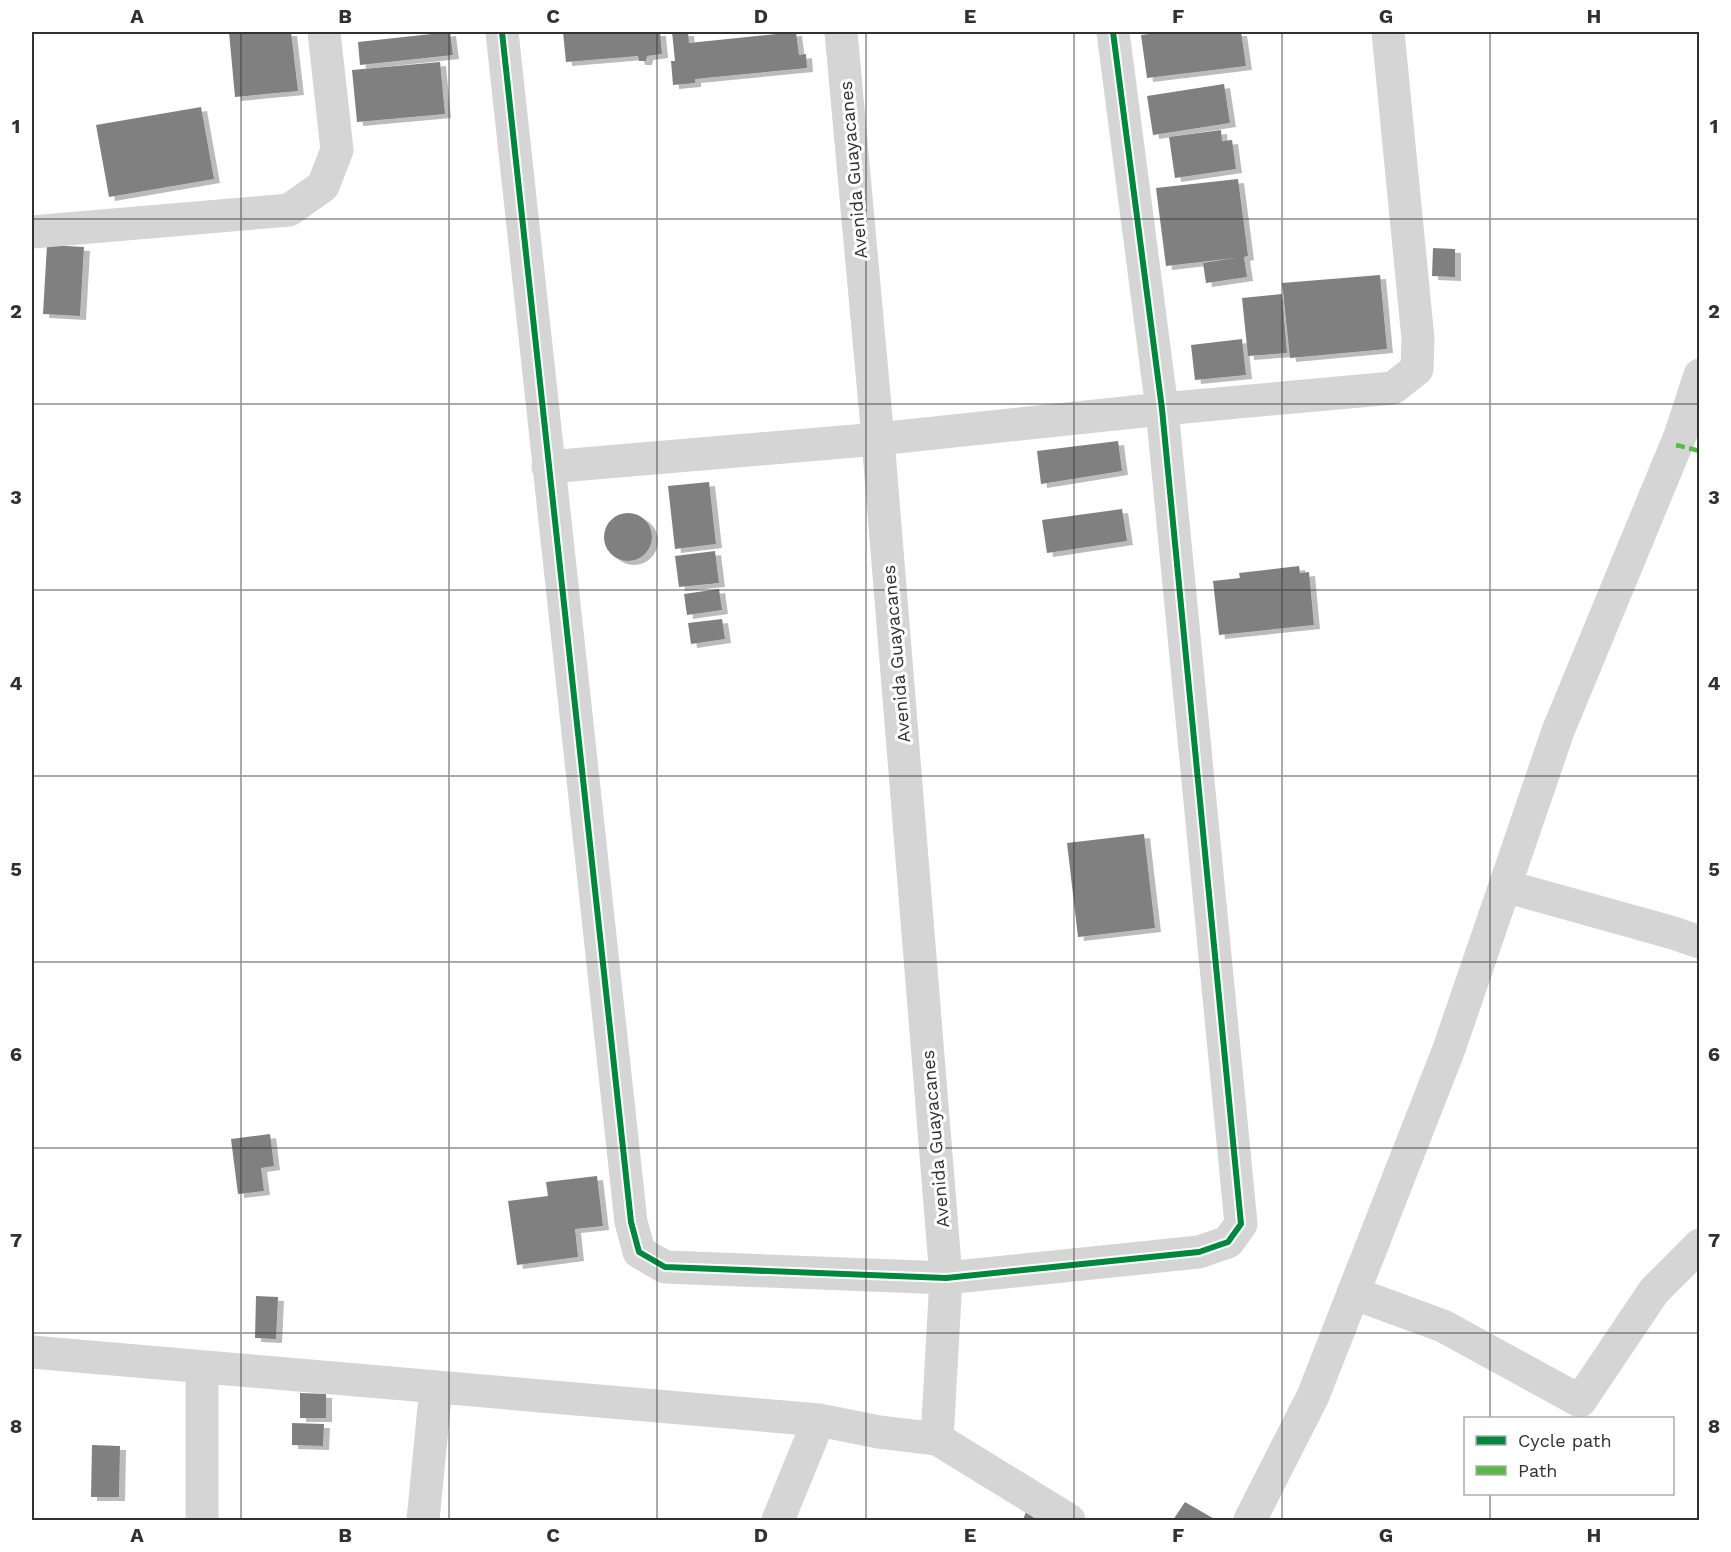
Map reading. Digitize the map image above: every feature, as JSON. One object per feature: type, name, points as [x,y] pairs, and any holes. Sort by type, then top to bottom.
[{"type":"street","points":[[32,232],[289,210],[323,186],[337,150],[324,32]]},
{"type":"street","points":[[502,32],[631,1222],[639,1252],[665,1267],[946,1278],[1199,1252],[1228,1242],[1241,1224],[1162,409],[1113,32]]},
{"type":"street","name":"Avenida Guayacanes","points":[[841,32],[878,440],[946,1278],[937,1439]]},
{"type":"street","points":[[548,467],[878,440],[1162,409],[1394,388],[1417,369],[1418,339],[1388,32]]},
{"type":"street","points":[[1250,1521],[1314,1396],[1449,1049],[1558,731],[1680,436],[1700,375]]},
{"type":"street","points":[[1505,886],[1700,942]]},
{"type":"street","points":[[1353,1293],[1443,1326],[1580,1401],[1654,1291],[1700,1245]]},
{"type":"street","points":[[32,1352],[819,1420],[879,1432],[937,1439],[1069,1521]]},
{"type":"street","points":[[202,1367],[202,1521]]},
{"type":"street","points":[[423,1521],[436,1387]]},
{"type":"street","points":[[777,1521],[819,1420]]},
{"type":"building","points":[[229,32],[291,32],[298,91],[235,97]]},
{"type":"building","points":[[450,32],[453,55],[360,65],[358,42]]},
{"type":"building","points":[[563,32],[660,32],[662,54],[647,56],[646,61],[639,61],[638,56],[566,62]]},
{"type":"building","points":[[672,32],[688,32],[689,43],[796,32],[799,55],[806,54],[807,68],[695,79],[695,83],[673,85],[671,61],[675,61]]},
{"type":"building","points":[[1165,32],[1241,32],[1246,66],[1147,78],[1141,35]]},
{"type":"building","points":[[440,62],[445,114],[357,122],[352,70]]},
{"type":"building","points":[[1224,84],[1230,123],[1153,135],[1147,96]]},
{"type":"building","points":[[201,107],[214,179],[109,197],[96,125]]},
{"type":"building","points":[[1221,130],[1222,141],[1232,140],[1236,169],[1175,178],[1169,137]]},
{"type":"building","points":[[1238,179],[1248,256],[1244,257],[1247,277],[1206,283],[1203,263],[1235,258],[1166,266],[1156,188]]},
{"type":"building","points":[[47,245],[84,247],[80,316],[43,314]]},
{"type":"building","points":[[1433,248],[1455,249],[1455,277],[1432,276]]},
{"type":"building","points":[[1380,275],[1387,349],[1290,358],[1282,283]]},
{"type":"building","points":[[1282,294],[1287,353],[1248,356],[1242,298]]},
{"type":"building","points":[[1242,339],[1246,375],[1195,380],[1191,345]]},
{"type":"building","points":[[1118,441],[1122,471],[1041,484],[1037,451]]},
{"type":"building","points":[[709,482],[716,544],[675,549],[668,486]]},
{"type":"building","points":[[1122,509],[1127,541],[1047,553],[1042,520]]},
{"type":"building","points":[[628,513],[645,520],[652,537],[645,554],[628,561],[611,554],[604,537],[611,520]]},
{"type":"building","points":[[715,551],[719,583],[679,587],[675,556]]},
{"type":"building","points":[[1299,566],[1300,573],[1309,572],[1314,625],[1219,635],[1213,581],[1240,578],[1239,573]]},
{"type":"building","points":[[719,589],[722,610],[687,615],[684,594]]},
{"type":"building","points":[[722,619],[725,639],[691,644],[688,623]]},
{"type":"building","points":[[1144,834],[1155,928],[1078,937],[1067,843]]},
{"type":"building","points":[[270,1134],[274,1166],[261,1168],[264,1191],[238,1194],[231,1139]]},
{"type":"building","points":[[597,1176],[603,1226],[575,1229],[578,1257],[517,1265],[508,1201],[548,1196],[546,1182]]},
{"type":"building","points":[[256,1296],[278,1297],[276,1339],[255,1338]]},
{"type":"building","points":[[300,1393],[326,1394],[326,1418],[300,1418]]},
{"type":"building","points":[[292,1423],[324,1424],[323,1446],[292,1445]]},
{"type":"building","points":[[92,1445],[120,1446],[119,1497],[91,1497]]},
{"type":"building","points":[[1185,1502],[1216,1520],[1173,1520]]},
{"type":"building","points":[[1027,1509],[1058,1520],[1023,1520]]},
{"type":"marked path","points":[[1676,445],[1700,451]]},
{"type":"cycle path","points":[[502,32],[631,1222],[639,1252],[665,1267],[946,1278],[1199,1252],[1228,1242],[1241,1224],[1162,409],[1113,32]]}]
